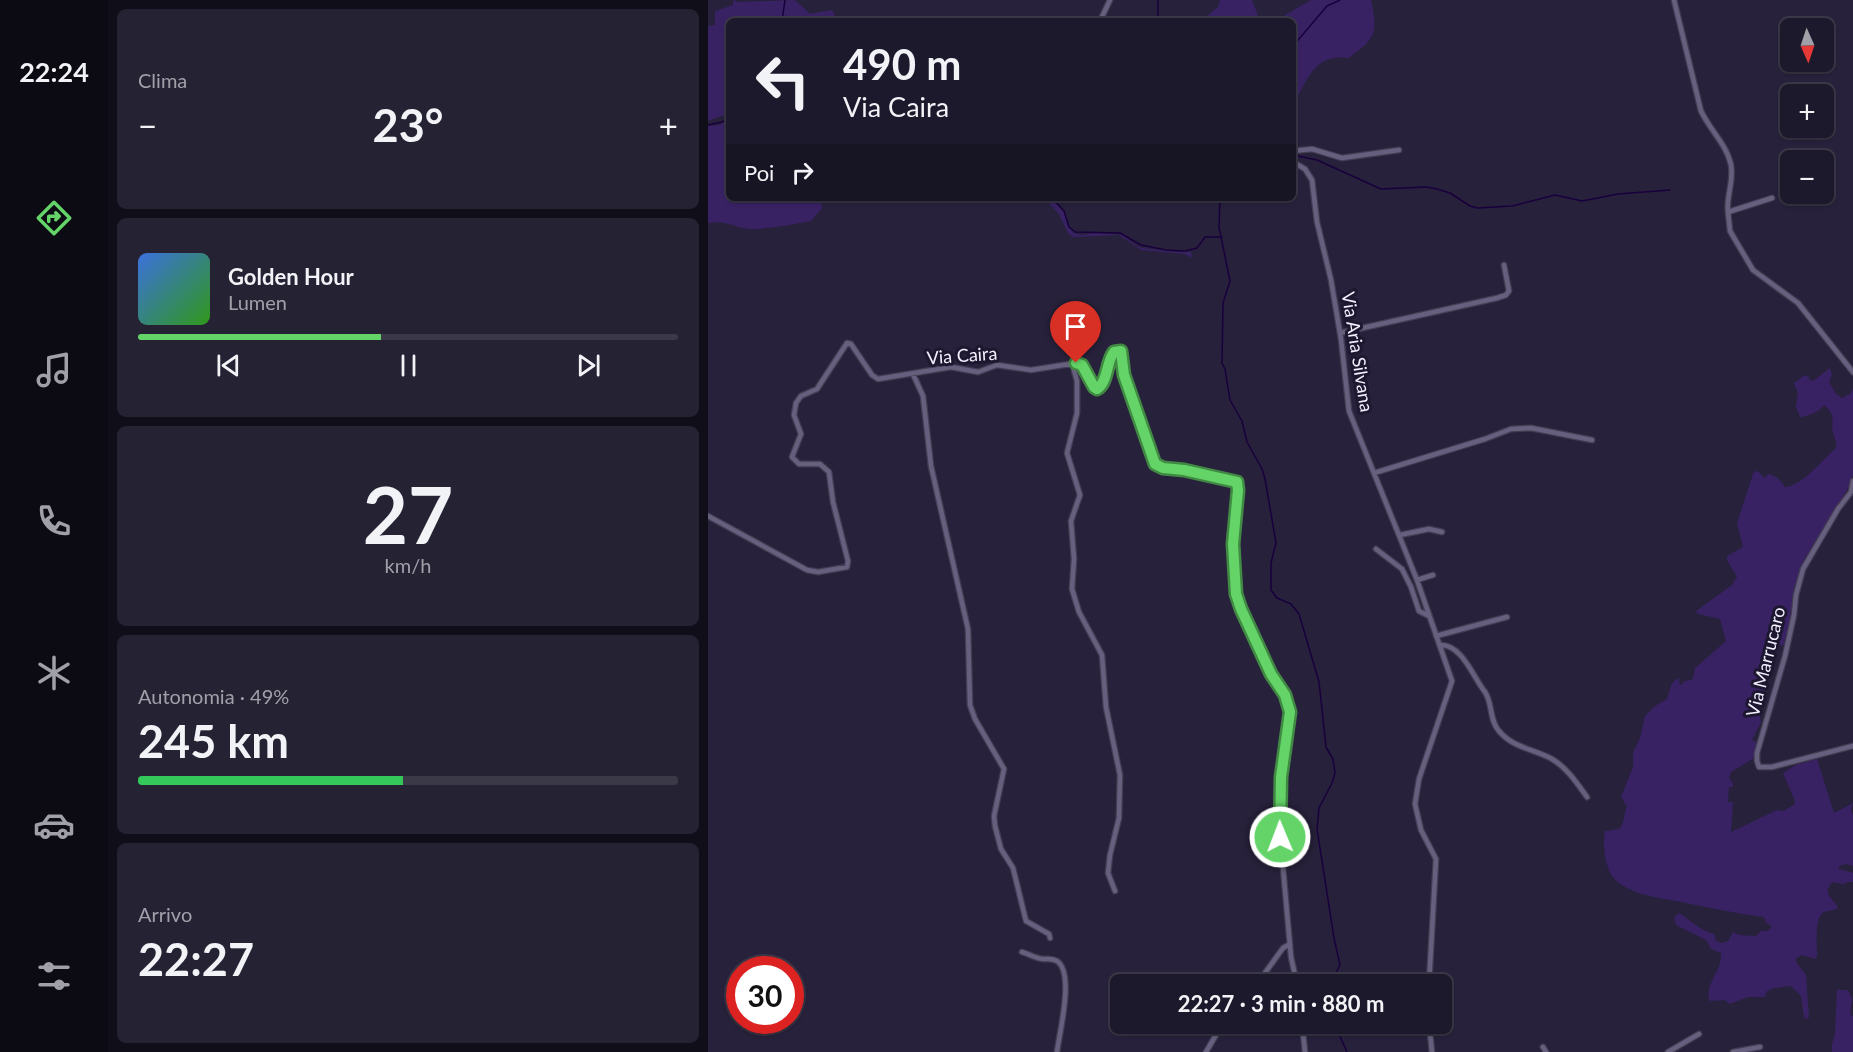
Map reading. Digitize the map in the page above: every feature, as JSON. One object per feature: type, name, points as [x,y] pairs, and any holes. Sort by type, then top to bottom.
[{"type":"street","points":[[1101,18],[1110,0]]},
{"type":"street","points":[[1674,0],[1701,111],[1709,127],[1722,143],[1731,163],[1733,180],[1727,204],[1730,231],[1753,270],[1798,303],[1853,372]]},
{"type":"street","points":[[1296,151],[1312,149],[1342,158],[1399,150]]},
{"type":"street","name":"Via Aria Silvana","points":[[1296,164],[1305,169],[1312,180],[1317,222],[1331,280],[1340,333],[1349,411],[1400,535],[1452,681],[1419,779],[1414,804],[1421,830],[1436,859],[1430,974]]},
{"type":"street","points":[[1728,212],[1772,198]]},
{"type":"street","points":[[1340,333],[1497,298],[1509,291],[1504,265]]},
{"type":"street","name":"Via Caira","points":[[708,516],[807,570],[818,572],[846,568],[848,561],[833,502],[829,472],[822,465],[799,464],[792,459],[792,455],[801,434],[794,415],[796,403],[801,396],[817,389],[847,343],[851,344],[876,378],[951,367],[978,372],[997,365],[1031,370],[1072,363]]},
{"type":"street","points":[[1115,891],[1108,873],[1119,818],[1120,775],[1107,707],[1102,655],[1079,612],[1071,580],[1074,559],[1071,521],[1080,495],[1068,453],[1077,413],[1077,381],[1072,363],[1082,365],[1097,389],[1103,383],[1110,357],[1114,352],[1121,351],[1124,375],[1155,464],[1163,468],[1184,470],[1237,482],[1233,544],[1236,594],[1271,674],[1285,695],[1290,712],[1282,756],[1279,823],[1290,944],[1295,974]]},
{"type":"street","name":"Via Caira","points":[[913,374],[924,396],[931,466],[968,629],[970,705],[1004,769],[994,816],[996,833],[1003,854],[1013,868],[1026,921],[1049,934],[1050,938]]},
{"type":"street","points":[[1374,473],[1511,429],[1531,428],[1592,440]]},
{"type":"street","name":"Via Marrucaro","points":[[1853,481],[1851,492],[1838,508],[1803,569],[1785,656],[1756,761],[1759,767],[1772,767],[1853,746]]},
{"type":"street","points":[[1400,535],[1429,529],[1442,531]]},
{"type":"street","name":"Via Aria Silvana","points":[[1376,549],[1402,569],[1419,611],[1429,616]]},
{"type":"street","points":[[1417,580],[1433,575]]},
{"type":"street","points":[[1436,636],[1507,617]]},
{"type":"street","points":[[1440,645],[1451,647],[1460,656],[1485,692],[1498,730],[1523,749],[1552,759],[1562,766],[1587,797]]},
{"type":"street","points":[[1264,974],[1283,948],[1290,944]]},
{"type":"street","points":[[1022,952],[1042,959],[1054,959],[1061,964],[1066,984],[1063,1021],[1056,1052]]},
{"type":"street","points":[[1206,1052],[1217,1034]]},
{"type":"street","points":[[1303,1034],[1305,1052]]},
{"type":"street","points":[[1430,1034],[1432,1052]]},
{"type":"street","points":[[1668,1052],[1699,1034]]},
{"type":"street","points":[[1733,1052],[1760,1047]]},
{"type":"shaded area","points":[[733,0],[739,2],[795,0],[810,14],[832,10],[836,18],[726,18],[726,114],[708,121],[708,26],[715,25],[715,11],[733,5]]},
{"type":"shaded area","points":[[1220,0],[1252,0],[1259,18],[1205,18],[1218,7]]},
{"type":"shaded area","points":[[1311,0],[1371,0],[1374,28],[1373,34],[1364,46],[1348,58],[1336,58],[1319,64],[1296,100],[1296,18],[1280,18]]},
{"type":"shaded area","points":[[726,121],[726,201],[821,201],[822,208],[811,221],[773,228],[750,229],[726,223],[708,223],[708,126],[719,125]]},
{"type":"shaded area","points":[[1047,201],[1054,201],[1064,213],[1068,226],[1075,234],[1122,235],[1143,248],[1191,252],[1192,258],[1185,254],[1141,250],[1119,235],[1073,237],[1068,233],[1059,214]]},
{"type":"shaded area","points":[[1830,368],[1832,375],[1829,382],[1836,394],[1842,398],[1851,393],[1853,388],[1853,475],[1847,490],[1804,560],[1786,644],[1768,649],[1759,714],[1761,722],[1752,740],[1758,743],[1754,758],[1731,772],[1729,778],[1733,787],[1729,787],[1728,802],[1733,802],[1731,832],[1777,810],[1783,811],[1794,805],[1795,801],[1783,773],[1796,765],[1817,759],[1834,813],[1853,803],[1851,809],[1853,866],[1846,864],[1839,866],[1839,869],[1853,873],[1853,882],[1844,884],[1833,882],[1829,886],[1829,896],[1838,908],[1824,912],[1819,919],[1816,959],[1802,955],[1796,958],[1796,962],[1806,975],[1809,1017],[1807,1019],[1804,1017],[1801,996],[1791,986],[1774,988],[1767,991],[1765,997],[1748,997],[1730,1004],[1724,1000],[1710,1001],[1709,989],[1721,959],[1721,953],[1711,949],[1706,940],[1676,925],[1674,918],[1679,913],[1700,928],[1714,934],[1716,941],[1721,943],[1728,941],[1733,932],[1739,935],[1756,936],[1761,931],[1768,931],[1772,926],[1766,923],[1764,917],[1651,896],[1626,888],[1610,873],[1604,852],[1604,837],[1605,831],[1619,829],[1622,824],[1627,807],[1621,797],[1633,767],[1633,753],[1640,738],[1645,716],[1667,699],[1671,685],[1676,679],[1679,679],[1682,685],[1683,682],[1693,679],[1695,668],[1726,641],[1720,619],[1698,614],[1696,611],[1732,585],[1737,577],[1727,556],[1743,547],[1737,523],[1753,474],[1755,471],[1759,472],[1764,478],[1769,474],[1775,476],[1785,487],[1791,486],[1805,478],[1836,448],[1831,413],[1824,405],[1814,413],[1800,417],[1796,407],[1798,393],[1794,383],[1805,375],[1813,381]]},
{"type":"shaded area","points":[[1837,990],[1848,990],[1852,999],[1850,1013],[1853,1017],[1853,1052],[1832,1052]]},
{"type":"waterway","points":[[782,18],[785,0]]},
{"type":"waterway","points":[[1158,0],[1158,18]]},
{"type":"waterway","points":[[1296,42],[1327,6],[1340,0]]},
{"type":"waterway","points":[[708,125],[726,120]]},
{"type":"waterway","points":[[1296,156],[1317,160],[1381,189],[1426,187],[1437,189],[1450,193],[1477,208],[1512,206],[1555,195],[1582,201],[1618,194],[1670,190]]},
{"type":"waterway","points":[[1055,201],[1064,211],[1069,227],[1075,232],[1120,233],[1141,245],[1185,251],[1197,248],[1205,237],[1222,237]]},
{"type":"waterway","points":[[1220,201],[1219,227],[1230,281],[1223,303],[1222,363],[1230,400],[1242,421],[1247,442],[1265,479],[1276,543],[1271,563],[1271,590],[1277,598],[1291,604],[1299,614],[1319,682],[1326,747],[1333,759],[1335,773],[1319,808],[1317,829],[1340,965],[1336,974]]},
{"type":"waterway","points":[[1339,1034],[1347,1052]]},
{"type":"route","points":[[1076,363],[1085,368],[1090,382],[1097,389],[1102,386],[1110,357],[1114,352],[1121,351],[1124,375],[1155,464],[1163,468],[1184,470],[1237,482],[1233,544],[1236,594],[1271,674],[1285,695],[1290,712],[1282,756],[1280,837]]}]
